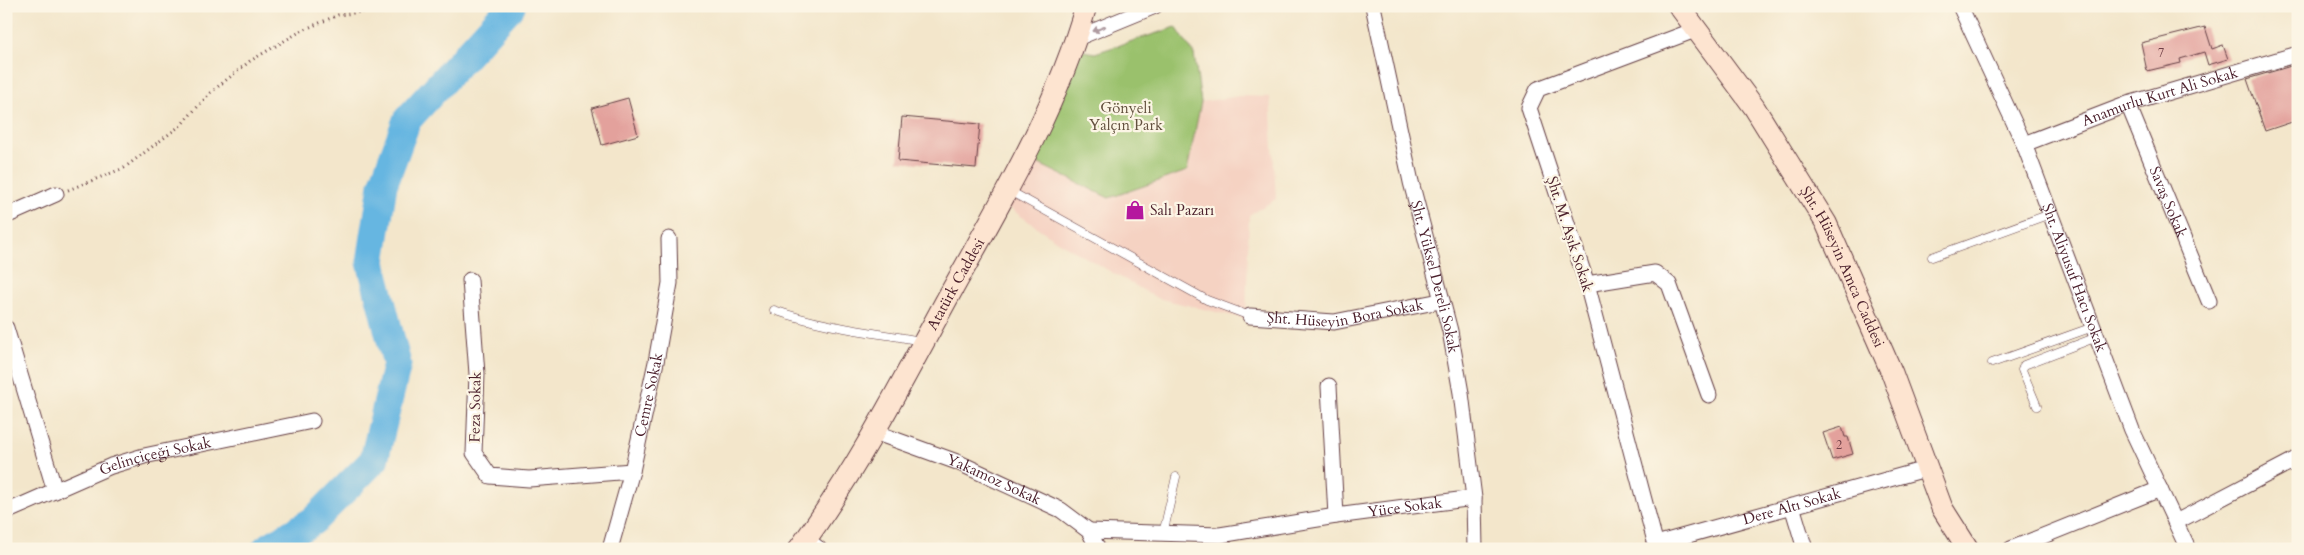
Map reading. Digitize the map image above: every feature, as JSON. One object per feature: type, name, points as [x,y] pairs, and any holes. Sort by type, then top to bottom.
[{"type":"street","name":"Atatürk Caddesi","points":[[808,546],[874,432],[1035,138],[1077,38],[1086,6]]},
{"type":"street","points":[[1077,38],[1154,6]]},
{"type":"street","name":"Şht. Yüksel Dereli Sokak","points":[[1373,6],[1440,301],[1450,331],[1461,393],[1474,498],[1475,549]]},
{"type":"street","name":"Şht. Hüseyin Amca Caddesi","points":[[1679,6],[1754,107],[1826,224],[1892,373],[1929,468],[1942,508],[1968,549]]},
{"type":"street","name":"Şht. Aliyusuf Hacı Sokak","points":[[1960,6],[2024,144],[2132,430],[2188,549]]},
{"type":"street","name":"Şht. M. Aşık Sokak","points":[[1657,547],[1587,284],[1529,108],[1538,89],[1696,30]]},
{"type":"street","name":"Anamurlu Kurt Ali Sokak","points":[[2024,144],[2128,104],[2298,54]]},
{"type":"street","name":"Savaş Sokak","points":[[2128,104],[2209,301]]},
{"type":"street","points":[[6,216],[56,194]]},
{"type":"street","name":"Cemre Sokak","points":[[610,549],[632,471],[670,283],[669,239]]},
{"type":"street","points":[[1587,284],[1655,273],[1669,284],[1709,395]]},
{"type":"street","name":"Feza Sokak","points":[[470,280],[477,374],[474,454],[490,476],[529,479],[632,471]]},
{"type":"street","name":"Şht. Hüseyin Bora Sokak","points":[[1250,316],[1334,322],[1440,301]]},
{"type":"street","points":[[6,328],[55,491]]},
{"type":"street","points":[[1329,386],[1336,516]]},
{"type":"street","name":"Gelinçiçeği Sokak","points":[[6,512],[111,466],[144,456],[312,421]]},
{"type":"street","name":"Yakamoz Sokak","points":[[874,432],[957,462],[1061,510],[1089,531],[1098,549]]},
{"type":"street","points":[[2176,522],[2298,458]]},
{"type":"street","name":"Dere Altı Sokak","points":[[1657,547],[1792,506],[1929,468]]},
{"type":"street","points":[[2012,549],[2160,489]]},
{"type":"street","name":"Yüce Sokak","points":[[1163,534],[1220,535],[1336,516],[1474,498]]},
{"type":"street","points":[[1792,506],[1805,549]]},
{"type":"street","points":[[1089,531],[1163,534]]},
{"type":"lane","points":[[1008,190],[1207,300],[1250,316]]},
{"type":"lane","points":[[1932,257],[2050,214]]},
{"type":"lane","points":[[774,310],[797,318],[924,342]]},
{"type":"lane","points":[[1992,363],[2095,332]]},
{"type":"lane","points":[[2037,406],[2022,370],[2024,365],[2095,332]]},
{"type":"lane","points":[[1163,534],[1176,477]]},
{"type":"path","points":[[56,194],[124,168],[181,126],[210,93],[250,61],[303,30],[338,15],[409,6]]},
{"type":"shaded area","name":"Salı Pazarı","points":[[1240,96],[1270,97],[1276,199],[1249,215],[1246,319],[1157,298],[1057,241],[1005,205],[1033,161],[1109,198],[1187,171],[1201,102]]},
{"type":"green space","name":"Gönyeli Yalçın Park","points":[[1176,27],[1194,54],[1201,102],[1187,171],[1109,198],[1033,161],[1074,49],[1095,53]]},
{"type":"building","points":[[2205,27],[2212,49],[2223,45],[2228,59],[2208,65],[2204,52],[2180,59],[2181,63],[2147,71],[2141,43]]},
{"type":"building","points":[[2298,64],[2298,120],[2265,131],[2247,79]]},
{"type":"building","points":[[628,98],[638,135],[602,145],[592,108]]},
{"type":"building","points":[[902,117],[980,124],[976,168],[898,161]]},
{"type":"building","points":[[1842,427],[1845,437],[1848,437],[1853,454],[1832,460],[1823,433]]},
{"type":"waterway","points":[[266,549],[313,521],[374,460],[397,364],[371,262],[383,185],[407,120],[511,6]]},
{"type":"place","name":"Salı Pazarı","points":[[1135,210]]}]
